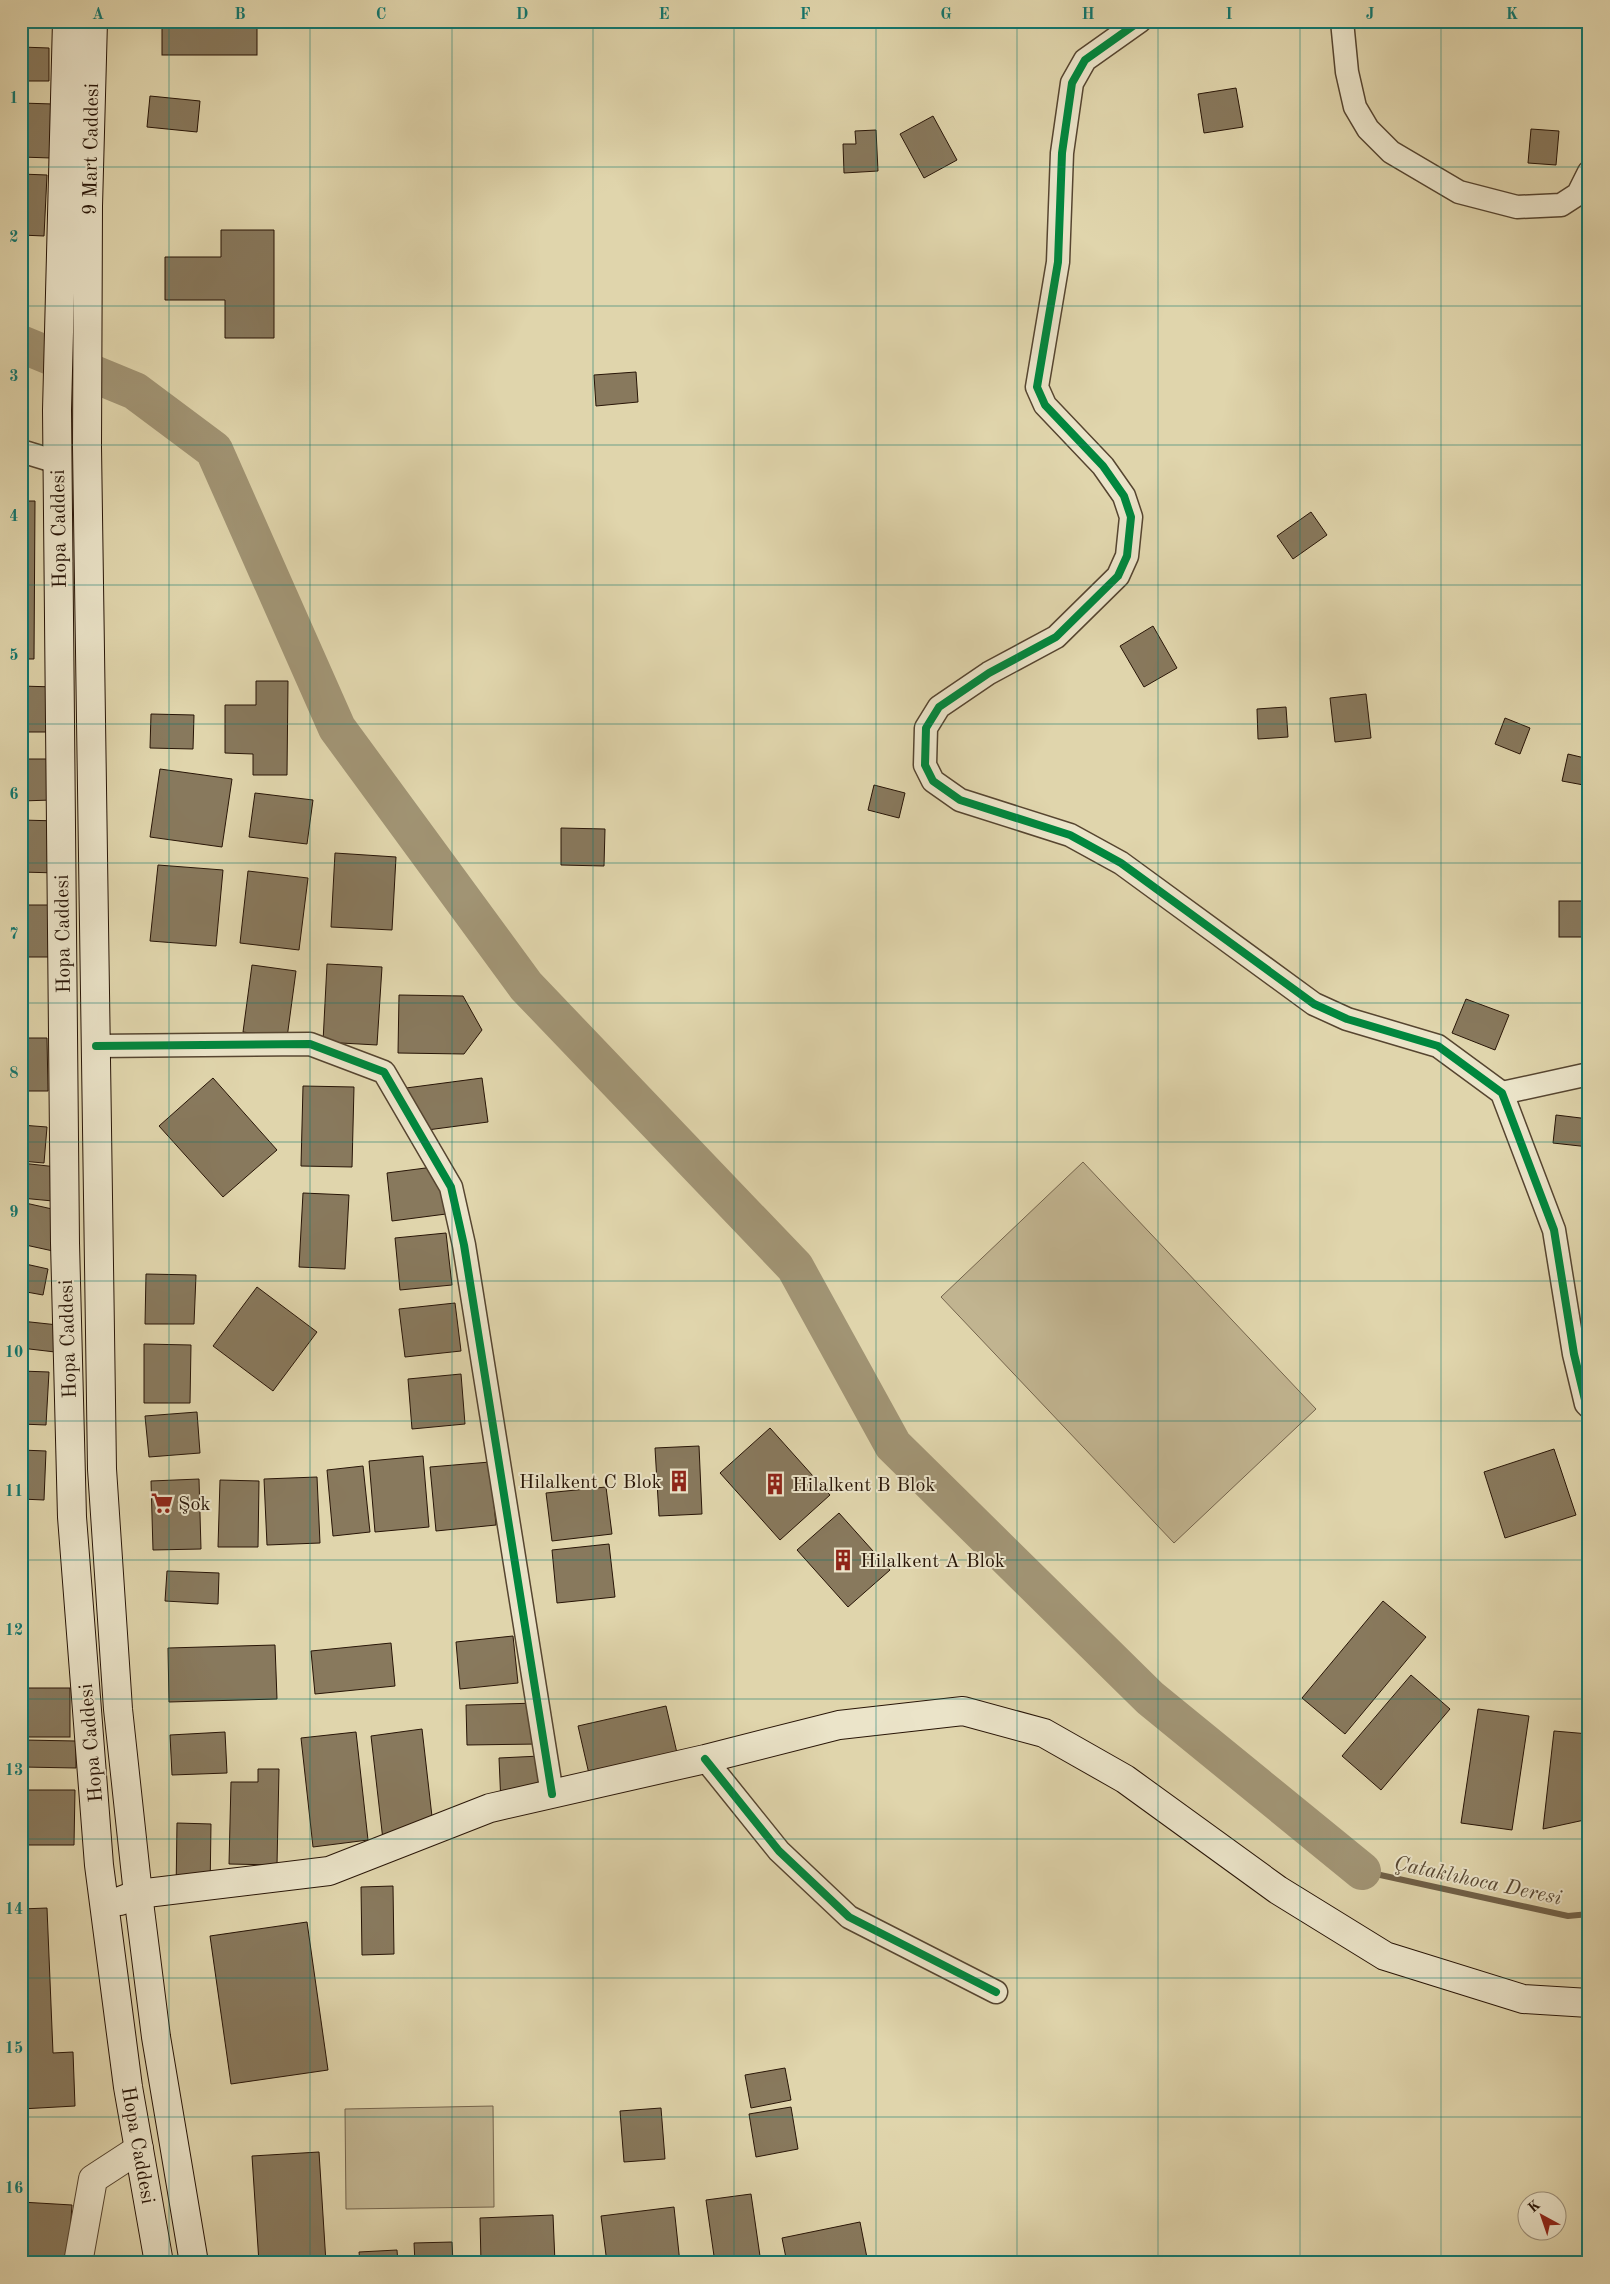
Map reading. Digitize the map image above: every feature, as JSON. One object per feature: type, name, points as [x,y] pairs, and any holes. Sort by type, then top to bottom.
[{"type":"main road","name":"9 Mart Caddesi","points":[[57,410],[67,21]]},
{"type":"main road","name":"9 Mart Caddesi","points":[[87,429],[93,21]]},
{"type":"main road","name":"Hopa Caddesi","points":[[57,410],[65,1243],[72,1517],[99,1865],[128,2087],[159,2263]]},
{"type":"main road","name":"Hopa Caddesi","points":[[87,429],[102,1469],[118,1709],[138,1894],[156,2037],[194,2263]]},
{"type":"main road","points":[[105,1906],[138,1894],[329,1871],[490,1808],[705,1759],[839,1725],[963,1711],[1044,1733],[1125,1779],[1278,1890],[1385,1956],[1523,1999],[1589,2002]]},
{"type":"main road","points":[[78,2263],[92,2179],[139,2149]]},
{"type":"street","points":[[1140,21],[1084,60],[1072,83],[1062,153],[1058,262],[1036,387],[1045,405],[1103,466],[1124,496],[1131,517],[1127,556],[1118,576],[1056,637],[989,673],[939,708],[926,728],[925,765],[934,781],[960,800],[1070,835],[1121,863],[1314,1004],[1347,1019],[1438,1046],[1502,1093],[1554,1230],[1574,1354],[1586,1404],[1589,1407]]},
{"type":"street","points":[[1342,21],[1347,72],[1355,107],[1368,129],[1391,152],[1459,192],[1517,207],[1561,205],[1578,194],[1589,172]]},
{"type":"street","points":[[21,451],[57,462]]},
{"type":"street","points":[[96,1046],[310,1044],[384,1072],[450,1187],[453,1197],[465,1255],[552,1794]]},
{"type":"street","points":[[1502,1093],[1589,1074]]},
{"type":"street","points":[[705,1759],[779,1851],[849,1917],[996,1992]]},
{"type":"shaded area","points":[[1083,1162],[1316,1409],[1174,1543],[941,1297]]},
{"type":"shaded area","points":[[493,2106],[494,2207],[346,2209],[345,2109]]},
{"type":"building","points":[[21,21],[45,21],[45,25],[21,26]]},
{"type":"building","points":[[162,21],[257,21],[257,55],[162,55]]},
{"type":"building","points":[[1568,21],[1589,21],[1589,32]]},
{"type":"building","points":[[21,47],[49,48],[49,81],[21,81]]},
{"type":"building","points":[[1236,88],[1243,127],[1204,133],[1198,94]]},
{"type":"building","points":[[150,96],[200,101],[197,132],[147,127]]},
{"type":"building","points":[[21,103],[53,104],[51,158],[21,157]]},
{"type":"building","points":[[933,116],[957,160],[924,178],[900,134]]},
{"type":"building","points":[[1531,129],[1559,131],[1556,165],[1528,163]]},
{"type":"building","points":[[876,130],[878,171],[844,173],[843,144],[856,144],[855,131]]},
{"type":"building","points":[[21,174],[47,175],[44,236],[21,235]]},
{"type":"building","points":[[221,230],[274,230],[274,338],[225,338],[225,300],[165,300],[165,257],[221,257]]},
{"type":"building","points":[[636,372],[638,402],[596,406],[594,375]]},
{"type":"building","points":[[21,501],[35,501],[34,659],[21,659]]},
{"type":"building","points":[[1311,512],[1327,535],[1293,559],[1277,536]]},
{"type":"building","points":[[1153,626],[1177,668],[1144,687],[1120,646]]},
{"type":"building","points":[[256,681],[288,681],[287,775],[253,775],[253,754],[225,753],[225,705],[256,705]]},
{"type":"building","points":[[21,686],[55,687],[54,732],[21,732]]},
{"type":"building","points":[[1366,694],[1371,738],[1335,742],[1330,698]]},
{"type":"building","points":[[1286,707],[1288,737],[1258,739],[1257,709]]},
{"type":"building","points":[[151,714],[194,715],[193,749],[150,748]]},
{"type":"building","points":[[1505,718],[1530,728],[1520,754],[1495,744]]},
{"type":"building","points":[[1568,754],[1589,759],[1589,786],[1562,781]]},
{"type":"building","points":[[21,759],[52,759],[52,800],[21,801]]},
{"type":"building","points":[[160,769],[232,779],[222,847],[150,837]]},
{"type":"building","points":[[874,785],[905,793],[899,818],[868,810]]},
{"type":"building","points":[[255,793],[313,800],[307,844],[249,837]]},
{"type":"building","points":[[21,820],[59,821],[58,873],[21,872]]},
{"type":"building","points":[[561,828],[605,829],[604,866],[561,865]]},
{"type":"building","points":[[335,853],[396,857],[392,930],[331,927]]},
{"type":"building","points":[[158,865],[223,870],[216,946],[150,941]]},
{"type":"building","points":[[248,871],[308,878],[299,950],[240,943]]},
{"type":"building","points":[[1559,901],[1589,901],[1589,937],[1559,937]]},
{"type":"building","points":[[21,905],[50,905],[50,957],[21,957]]},
{"type":"building","points":[[327,964],[382,967],[377,1045],[323,1042]]},
{"type":"building","points":[[252,965],[296,971],[287,1038],[243,1032]]},
{"type":"building","points":[[399,995],[463,996],[482,1030],[464,1054],[398,1053]]},
{"type":"building","points":[[1466,999],[1509,1015],[1495,1050],[1452,1033]]},
{"type":"building","points":[[21,1038],[47,1038],[48,1091],[21,1091]]},
{"type":"building","points":[[213,1078],[277,1150],[223,1197],[159,1126]]},
{"type":"building","points":[[482,1078],[488,1122],[412,1132],[406,1088]]},
{"type":"building","points":[[303,1086],[354,1087],[352,1167],[301,1166]]},
{"type":"building","points":[[1556,1115],[1589,1119],[1589,1147],[1553,1143]]},
{"type":"building","points":[[21,1125],[47,1127],[44,1163],[21,1161]]},
{"type":"building","points":[[21,1163],[57,1167],[53,1201],[21,1198]]},
{"type":"building","points":[[441,1166],[446,1214],[392,1221],[387,1173]]},
{"type":"building","points":[[303,1193],[349,1195],[345,1269],[299,1267]]},
{"type":"building","points":[[21,1202],[61,1211],[53,1251],[21,1244]]},
{"type":"building","points":[[446,1233],[452,1285],[400,1290],[395,1238]]},
{"type":"building","points":[[21,1263],[48,1269],[43,1295],[21,1291]]},
{"type":"building","points":[[146,1274],[196,1275],[194,1324],[145,1324]]},
{"type":"building","points":[[257,1287],[317,1332],[273,1391],[213,1346]]},
{"type":"building","points":[[455,1303],[461,1351],[405,1357],[399,1309]]},
{"type":"building","points":[[21,1321],[58,1325],[55,1352],[21,1348]]},
{"type":"building","points":[[144,1344],[191,1345],[190,1403],[144,1403]]},
{"type":"building","points":[[21,1371],[49,1372],[46,1425],[21,1424]]},
{"type":"building","points":[[461,1374],[465,1424],[412,1429],[408,1379]]},
{"type":"building","points":[[197,1412],[200,1453],[149,1457],[145,1416]]},
{"type":"building","name":"Hilalkent B Blok","points":[[770,1428],[830,1495],[780,1540],[720,1473]]},
{"type":"building","name":"Hilalkent C Blok","points":[[699,1446],[702,1514],[659,1516],[655,1448]]},
{"type":"building","points":[[1554,1449],[1576,1515],[1505,1538],[1484,1472]]},
{"type":"building","points":[[21,1450],[46,1451],[44,1500],[21,1499]]},
{"type":"building","points":[[423,1456],[429,1527],[375,1532],[369,1461]]},
{"type":"building","points":[[490,1462],[496,1525],[436,1531],[430,1467]]},
{"type":"building","points":[[363,1466],[370,1532],[333,1536],[327,1470]]},
{"type":"building","points":[[317,1477],[320,1543],[267,1545],[264,1479]]},
{"type":"building","points":[[199,1479],[201,1549],[153,1550],[151,1481]]},
{"type":"building","points":[[220,1480],[259,1481],[258,1547],[218,1547]]},
{"type":"building","points":[[606,1487],[612,1534],[552,1541],[546,1493]]},
{"type":"building","name":"Hilalkent A Blok","points":[[839,1513],[890,1570],[848,1607],[797,1550]]},
{"type":"building","points":[[609,1544],[615,1597],[557,1603],[552,1550]]},
{"type":"building","points":[[167,1571],[219,1573],[218,1604],[165,1601]]},
{"type":"building","points":[[1383,1601],[1426,1637],[1345,1734],[1302,1698]]},
{"type":"building","points":[[513,1636],[518,1683],[460,1689],[456,1642]]},
{"type":"building","points":[[391,1643],[395,1686],[315,1694],[311,1651]]},
{"type":"building","points":[[275,1645],[277,1699],[169,1702],[168,1648]]},
{"type":"building","points":[[1411,1675],[1450,1709],[1381,1790],[1342,1756]]},
{"type":"building","points":[[21,1688],[70,1688],[70,1737],[21,1737]]},
{"type":"building","points":[[538,1703],[539,1744],[467,1745],[466,1705]]},
{"type":"building","points":[[666,1706],[677,1753],[589,1774],[578,1726]]},
{"type":"building","points":[[1478,1709],[1529,1716],[1512,1830],[1461,1823]]},
{"type":"building","points":[[422,1729],[434,1834],[383,1840],[371,1736]]},
{"type":"building","points":[[1554,1731],[1589,1734],[1589,1819],[1543,1829]]},
{"type":"building","points":[[225,1732],[227,1773],[172,1775],[170,1735]]},
{"type":"building","points":[[356,1732],[368,1840],[313,1847],[301,1738]]},
{"type":"building","points":[[24,1740],[76,1741],[76,1768],[23,1767]]},
{"type":"building","points":[[540,1756],[542,1801],[501,1804],[499,1758]]},
{"type":"building","points":[[258,1769],[279,1769],[277,1865],[229,1864],[231,1782],[258,1782]]},
{"type":"building","points":[[24,1790],[75,1790],[74,1845],[24,1845]]},
{"type":"building","points":[[177,1823],[211,1824],[210,1893],[176,1893]]},
{"type":"building","points":[[393,1886],[394,1954],[362,1955],[361,1887]]},
{"type":"building","points":[[47,1908],[53,2053],[73,2052],[75,2106],[21,2109],[21,1909]]},
{"type":"building","points":[[307,1922],[328,2070],[231,2084],[210,1936]]},
{"type":"building","points":[[785,2068],[791,2100],[751,2108],[745,2075]]},
{"type":"building","points":[[791,2107],[798,2149],[756,2157],[749,2114]]},
{"type":"building","points":[[661,2108],[665,2159],[624,2162],[620,2111]]},
{"type":"building","points":[[319,2152],[326,2263],[259,2263],[252,2156]]},
{"type":"building","points":[[751,2194],[761,2263],[715,2263],[706,2200]]},
{"type":"building","points":[[21,2202],[72,2205],[68,2263],[21,2262]]},
{"type":"building","points":[[674,2207],[680,2263],[607,2263],[601,2216]]},
{"type":"building","points":[[553,2215],[555,2263],[481,2263],[480,2218]]},
{"type":"building","points":[[860,2222],[868,2263],[787,2263],[782,2238]]},
{"type":"building","points":[[452,2242],[453,2263],[415,2263],[414,2243]]},
{"type":"building","points":[[397,2250],[398,2263],[360,2263],[359,2252]]},
{"type":"waterway","points":[[21,344],[135,391],[214,450],[337,728],[526,986],[795,1267],[893,1445],[1150,1698],[1362,1871]]},
{"type":"waterway","name":"Çataklıhoca Deresi","points":[[1362,1871],[1568,1916],[1589,1914]]},
{"type":"cycle path","points":[[1140,21],[1085,60],[1072,83],[1062,153],[1058,262],[1037,387],[1045,405],[1103,466],[1124,496],[1131,517],[1127,556],[1118,576],[1056,637],[989,673],[939,707],[926,728],[925,765],[933,781],[960,800],[1070,835],[1121,863],[1314,1004],[1347,1019],[1438,1046],[1502,1093],[1554,1230],[1574,1354],[1586,1404],[1589,1407]]},
{"type":"cycle path","points":[[96,1046],[310,1044],[384,1072],[451,1187],[464,1245],[552,1794]]},
{"type":"cycle path","points":[[705,1759],[779,1851],[849,1917],[996,1992]]},
{"type":"place","name":"Hilalkent C Blok","points":[[679,1481]]},
{"type":"place","name":"Hilalkent B Blok","points":[[775,1484]]},
{"type":"place","name":"Şok","points":[[162,1503]]},
{"type":"place","name":"Hilalkent A Blok","points":[[843,1560]]}]
